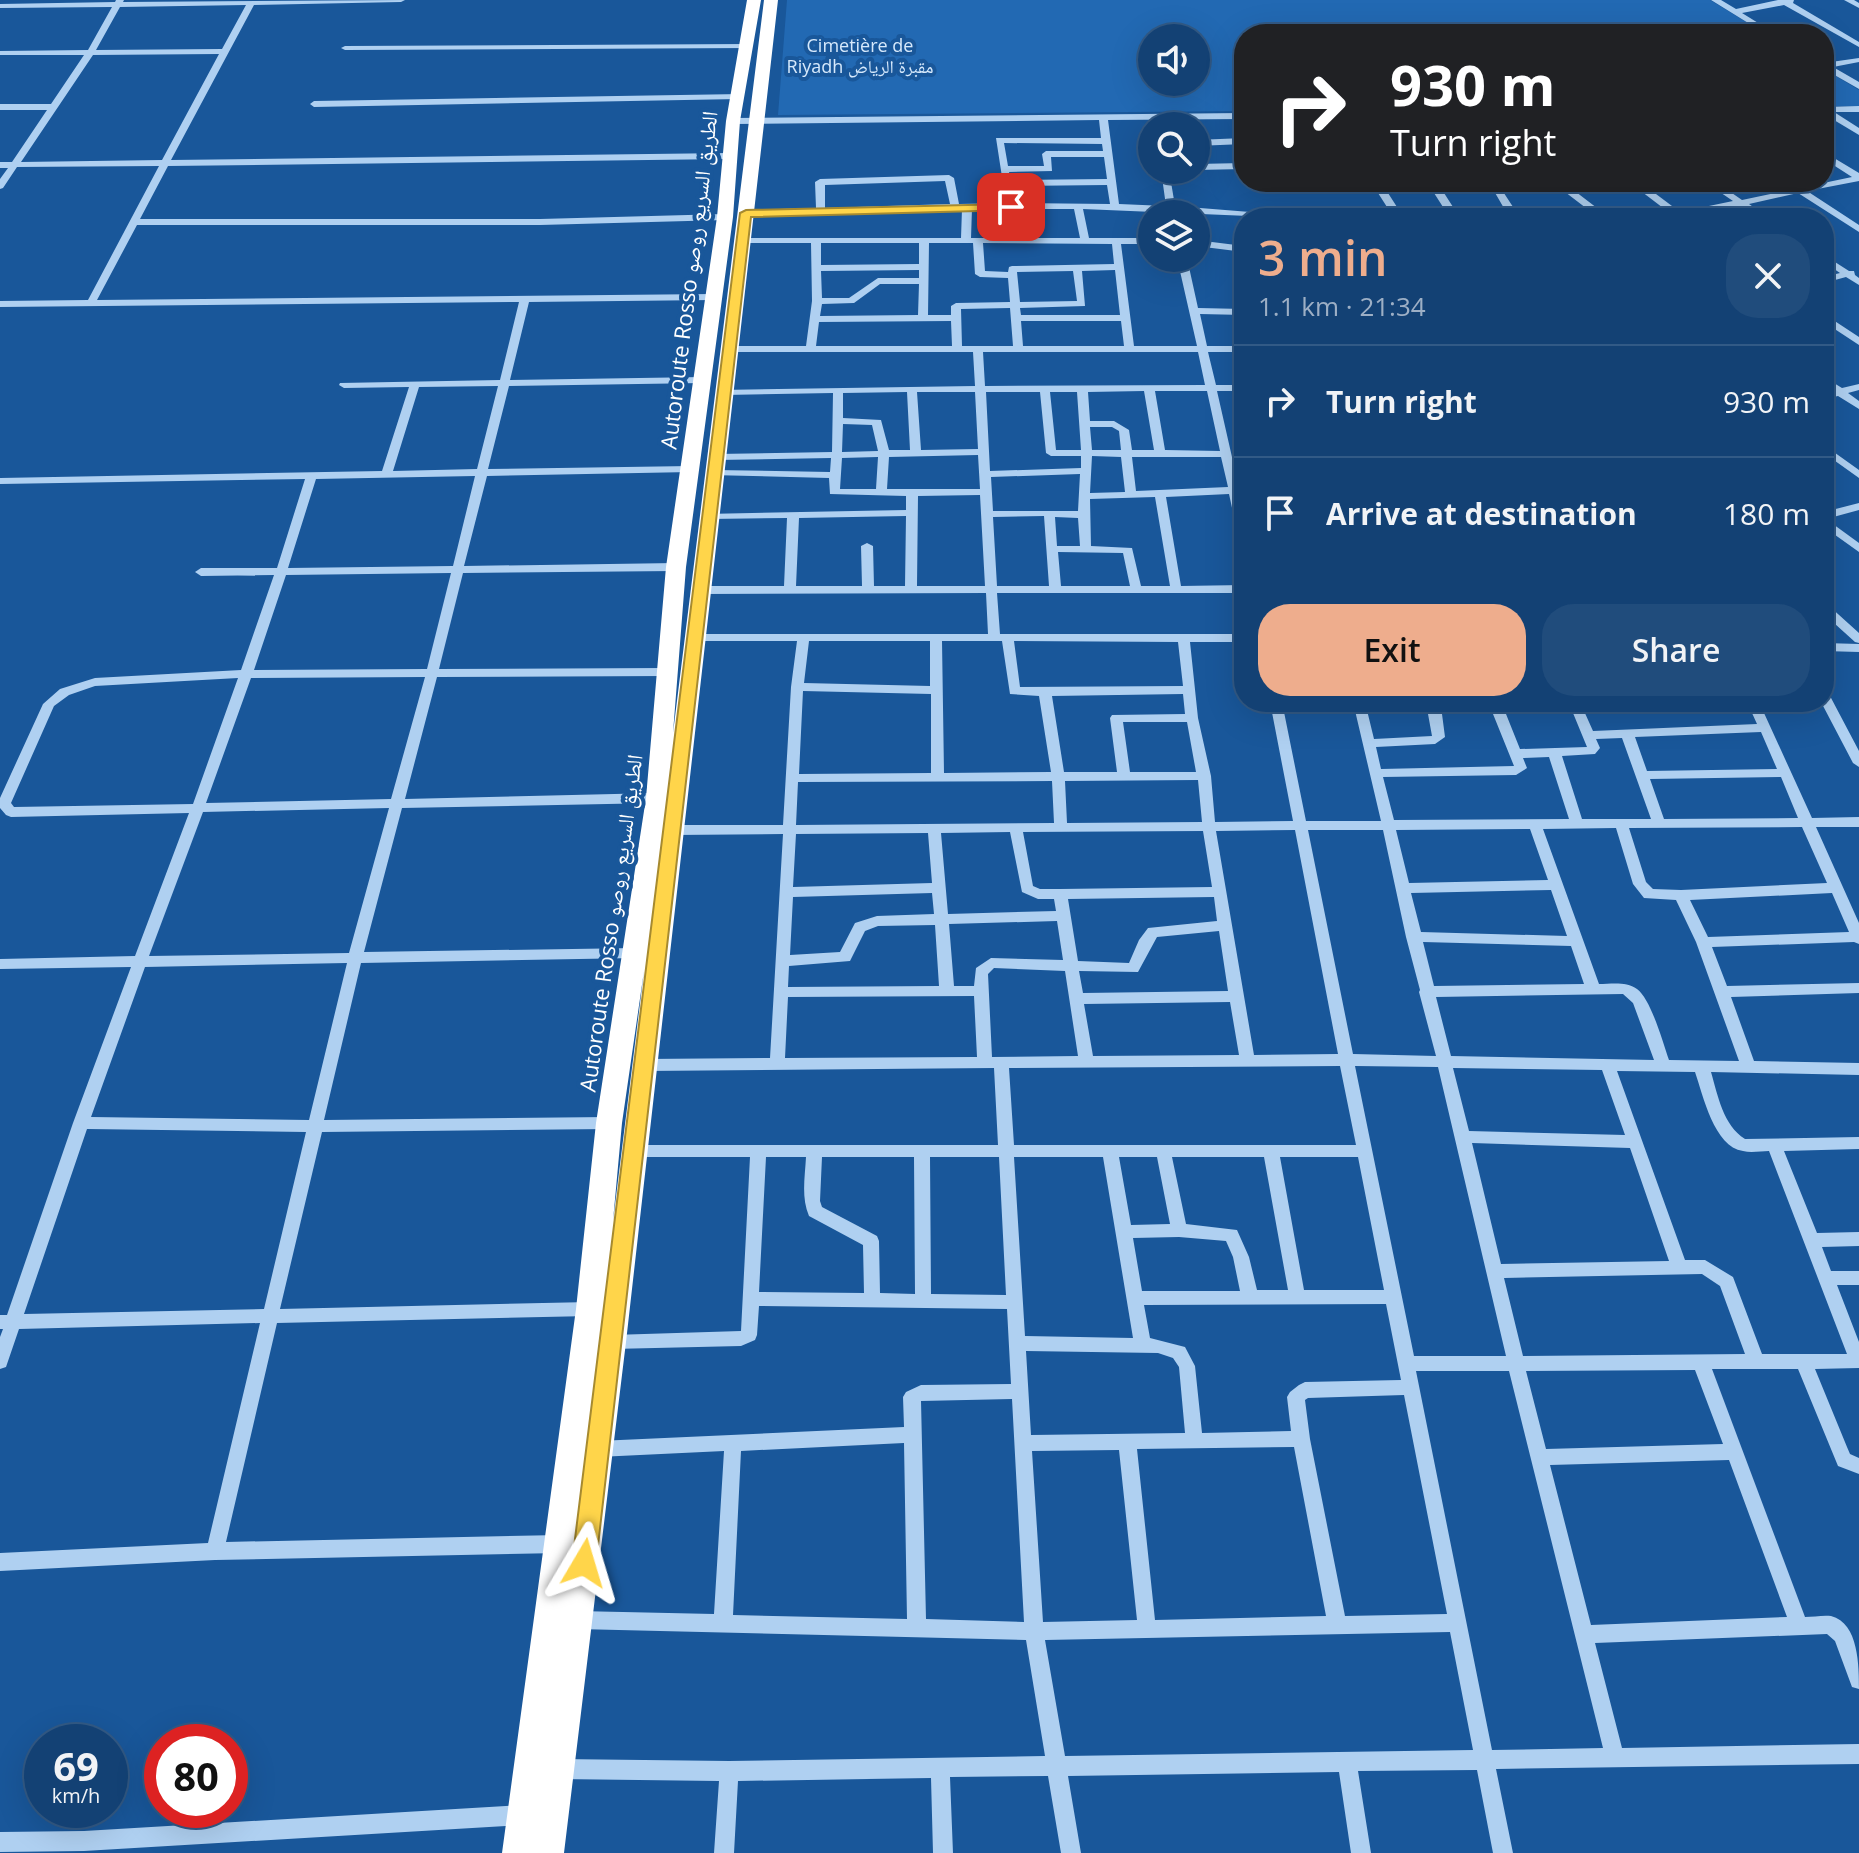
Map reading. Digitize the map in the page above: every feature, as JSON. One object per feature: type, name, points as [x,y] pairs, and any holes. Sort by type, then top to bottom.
[{"type":"highway","name":"Autoroute Rosso الطريق السريع روصو","points":[[714,386],[730,349],[743,240],[735,215],[729,156],[754,0]]},
{"type":"highway","name":"Autoroute Rosso الطريق السريع روصو","points":[[547,1853],[612,1342],[709,516],[707,466],[714,386],[713,297],[759,121],[771,0]]},
{"type":"highway","name":"Autoroute Rosso الطريق السريع روصو","points":[[519,1853],[590,1309],[609,1123],[657,798],[676,567],[707,466]]},
{"type":"street","points":[[0,6],[401,0]]},
{"type":"street","points":[[1715,0],[1755,24]]},
{"type":"street","points":[[1735,12],[1796,0]]},
{"type":"street","points":[[1848,0],[1859,6]]},
{"type":"street","points":[[91,303],[251,1]]},
{"type":"street","points":[[1784,1],[1823,24]]},
{"type":"street","points":[[0,186],[91,51],[118,2]]},
{"type":"street","points":[[1834,30],[1859,45]]},
{"type":"street","points":[[345,48],[748,46]]},
{"type":"street","points":[[0,53],[225,51]]},
{"type":"street","points":[[1834,64],[1859,60]]},
{"type":"street","points":[[1834,71],[1859,86]]},
{"type":"street","points":[[314,104],[739,96]]},
{"type":"street","points":[[0,107],[51,107]]},
{"type":"street","points":[[1834,110],[1859,109]]},
{"type":"street","points":[[1834,116],[1859,132]]},
{"type":"street","points":[[1103,117],[1115,207]]},
{"type":"street","points":[[733,121],[1103,117],[1138,119]]},
{"type":"street","points":[[1210,118],[1234,117]]},
{"type":"street","points":[[1011,207],[999,140],[1106,141]]},
{"type":"street","points":[[1210,142],[1234,141]]},
{"type":"street","points":[[1004,169],[1049,169],[1046,154],[1108,154]]},
{"type":"street","points":[[0,165],[729,156]]},
{"type":"street","points":[[1834,161],[1859,177]]},
{"type":"street","points":[[1210,167],[1234,166]]},
{"type":"street","points":[[1834,182],[1859,177]]},
{"type":"street","points":[[821,211],[820,182],[949,178],[955,207]]},
{"type":"street","points":[[1007,183],[1111,182]]},
{"type":"street","points":[[1570,192],[1592,208]]},
{"type":"street","points":[[1647,192],[1669,208]]},
{"type":"street","points":[[1725,192],[1749,208]]},
{"type":"street","points":[[1716,208],[1789,192]]},
{"type":"street","points":[[1802,192],[1827,208]]},
{"type":"street","points":[[135,222],[527,222],[955,207],[1138,208]]},
{"type":"street","points":[[967,207],[980,274],[1013,275]]},
{"type":"street","points":[[1078,207],[1085,241]]},
{"type":"street","points":[[1210,213],[1234,214]]},
{"type":"street","points":[[1834,213],[1859,229]]},
{"type":"street","points":[[743,240],[1138,241]]},
{"type":"street","points":[[811,349],[817,301],[816,241]]},
{"type":"street","points":[[923,318],[924,241]]},
{"type":"street","points":[[1116,241],[1129,349]]},
{"type":"street","points":[[1210,245],[1234,247]]},
{"type":"street","points":[[1834,265],[1859,282]]},
{"type":"street","points":[[817,268],[923,267]]},
{"type":"street","points":[[1018,350],[1012,269],[1119,267]]},
{"type":"street","points":[[957,350],[956,306],[1082,304],[1077,268]]},
{"type":"street","points":[[1834,277],[1859,271]]},
{"type":"street","points":[[1084,496],[1233,490],[1185,272]]},
{"type":"street","points":[[817,301],[851,301],[878,281],[923,281]]},
{"type":"street","points":[[0,304],[713,297]]},
{"type":"street","points":[[215,1551],[355,958],[432,673],[456,570],[507,382],[525,299]]},
{"type":"street","points":[[1194,311],[1234,312]]},
{"type":"street","points":[[815,319],[956,318]]},
{"type":"street","points":[[1016,318],[1125,318]]},
{"type":"street","points":[[1834,324],[1859,342]]},
{"type":"street","points":[[730,349],[1234,349]]},
{"type":"street","points":[[978,350],[994,639]]},
{"type":"street","points":[[344,385],[507,382],[838,390],[1234,388]]},
{"type":"street","points":[[387,474],[415,384]]},
{"type":"street","points":[[1834,394],[1859,387]]},
{"type":"street","points":[[1082,388],[1087,452],[1083,515],[1086,549]]},
{"type":"street","points":[[1149,388],[1160,453]]},
{"type":"street","points":[[1834,388],[1859,406]]},
{"type":"street","points":[[912,389],[916,453]]},
{"type":"street","points":[[1045,389],[1051,453],[1224,454]]},
{"type":"street","points":[[838,390],[834,492],[987,492]]},
{"type":"street","points":[[838,421],[877,422],[881,426],[884,454],[881,492]]},
{"type":"street","points":[[1086,424],[1119,425],[1124,430],[1131,495]]},
{"type":"street","points":[[0,481],[707,466],[837,455],[984,452]]},
{"type":"street","points":[[1834,456],[1859,475]]},
{"type":"street","points":[[707,466],[835,475]]},
{"type":"street","points":[[986,474],[1087,471]]},
{"type":"street","points":[[0,1362],[7,1321],[199,809],[244,674],[283,572],[312,475]]},
{"type":"street","points":[[1229,475],[1234,475]]},
{"type":"street","points":[[911,590],[912,493]]},
{"type":"street","points":[[1160,494],[1176,588]]},
{"type":"street","points":[[1834,513],[1859,506]]},
{"type":"street","points":[[709,516],[912,513]]},
{"type":"street","points":[[1049,513],[1055,588]]},
{"type":"street","points":[[989,514],[1083,515]]},
{"type":"street","points":[[790,591],[793,515]]},
{"type":"street","points":[[1834,530],[1859,549]]},
{"type":"street","points":[[867,546],[868,590]]},
{"type":"street","points":[[1052,549],[1128,550],[1136,588]]},
{"type":"street","points":[[201,572],[676,567]]},
{"type":"street","points":[[701,590],[1234,589]]},
{"type":"street","points":[[1834,617],[1859,639]]},
{"type":"street","points":[[695,637],[1234,638]]},
{"type":"street","points":[[777,1065],[797,687],[803,638]]},
{"type":"street","points":[[936,639],[938,775]]},
{"type":"street","points":[[1008,639],[1014,691],[1189,690]]},
{"type":"street","points":[[1184,639],[1192,718],[1205,776],[1209,827],[1247,1060]]},
{"type":"street","points":[[1834,647],[1859,648]]},
{"type":"street","points":[[657,798],[11,812],[5,808],[4,799],[49,704],[67,690],[95,682],[244,674],[666,672]]},
{"type":"street","points":[[797,687],[937,690]]},
{"type":"street","points":[[1045,692],[1058,777],[1061,828]]},
{"type":"street","points":[[1278,712],[1349,1060],[1503,1853]]},
{"type":"street","points":[[1361,712],[1426,992],[1615,1758]]},
{"type":"street","points":[[1369,743],[1435,740],[1439,737],[1436,712]]},
{"type":"street","points":[[1376,773],[1516,771],[1521,768],[1499,712]]},
{"type":"street","points":[[1515,754],[1590,751],[1594,748],[1578,712]]},
{"type":"street","points":[[1703,942],[1859,938],[1758,712]]},
{"type":"street","points":[[1832,712],[1859,763]]},
{"type":"street","points":[[1124,776],[1116,718],[1192,718]]},
{"type":"street","points":[[1590,735],[1765,728]]},
{"type":"street","points":[[1627,734],[1659,823]]},
{"type":"street","points":[[1554,753],[1577,824]]},
{"type":"street","points":[[1641,775],[1785,773]]},
{"type":"street","points":[[794,778],[1205,776]]},
{"type":"street","points":[[673,830],[1859,822]]},
{"type":"street","points":[[1535,824],[1593,988]]},
{"type":"street","points":[[1621,824],[1644,890],[1649,894],[1837,888]]},
{"type":"street","points":[[1016,828],[1027,889],[1038,894],[1219,892]]},
{"type":"street","points":[[934,829],[947,991]]},
{"type":"street","points":[[1402,888],[1557,885]]},
{"type":"street","points":[[787,892],[940,888]]},
{"type":"street","points":[[1060,894],[1086,1061]]},
{"type":"street","points":[[1681,895],[1703,942],[1749,1067]]},
{"type":"street","points":[[782,961],[845,957],[860,927],[866,924],[1065,916]]},
{"type":"street","points":[[1071,1853],[1059,1766],[1034,1631],[1006,1152],[981,991],[981,972],[991,963],[1133,968],[1146,937],[1153,932],[1224,925]]},
{"type":"street","points":[[1413,937],[1575,941]]},
{"type":"street","points":[[0,964],[636,953]]},
{"type":"street","points":[[1722,992],[1859,988]]},
{"type":"street","points":[[1426,992],[1624,989],[1633,993],[1664,1066]]},
{"type":"street","points":[[780,992],[981,991]]},
{"type":"street","points":[[1076,999],[1235,996]]},
{"type":"street","points":[[645,1065],[1349,1060],[1859,1069]]},
{"type":"street","points":[[1608,1065],[1679,1265]]},
{"type":"street","points":[[1701,1066],[1728,1137],[1743,1145],[1859,1143]]},
{"type":"street","points":[[81,1123],[317,1126],[609,1123]]},
{"type":"street","points":[[1463,1137],[1635,1142]]},
{"type":"street","points":[[1407,1364],[1859,1361],[1774,1144]]},
{"type":"street","points":[[633,1151],[1366,1151]]},
{"type":"street","points":[[1110,1151],[1143,1346]]},
{"type":"street","points":[[1163,1151],[1179,1230]]},
{"type":"street","points":[[1271,1151],[1297,1297]]},
{"type":"street","points":[[612,1342],[745,1338],[751,1323],[758,1152]]},
{"type":"street","points":[[814,1152],[812,1201],[815,1211],[871,1241],[872,1300]]},
{"type":"street","points":[[922,1152],[923,1301]]},
{"type":"street","points":[[1123,1232],[1179,1230],[1231,1235],[1241,1257],[1250,1297]]},
{"type":"street","points":[[1811,1240],[1859,1239]]},
{"type":"street","points":[[1495,1271],[1679,1265],[1705,1267],[1727,1282],[1756,1361]]},
{"type":"street","points":[[1826,1278],[1859,1278]]},
{"type":"street","points":[[1134,1298],[1394,1297]]},
{"type":"street","points":[[752,1299],[1014,1302]]},
{"type":"street","points":[[7,1321],[590,1309]]},
{"type":"street","points":[[1017,1343],[1170,1347],[1179,1352],[1187,1366],[1194,1440]]},
{"type":"street","points":[[1803,1361],[1844,1460],[1859,1466]]},
{"type":"street","points":[[1701,1362],[1799,1626]]},
{"type":"street","points":[[1337,1625],[1296,1411],[1299,1392],[1411,1387]]},
{"type":"street","points":[[917,1629],[911,1404],[916,1394],[1020,1391]]},
{"type":"street","points":[[598,1449],[911,1435]]},
{"type":"street","points":[[1023,1443],[1301,1439]]},
{"type":"street","points":[[1127,1441],[1147,1629]]},
{"type":"street","points":[[723,1625],[733,1443]]},
{"type":"street","points":[[1539,1457],[1734,1452]]},
{"type":"street","points":[[0,1562],[215,1551],[560,1544]]},
{"type":"street","points":[[577,1620],[1034,1631],[1458,1623]]},
{"type":"street","points":[[1584,1634],[1830,1625],[1842,1635],[1859,1680]]},
{"type":"street","points":[[558,1769],[729,1771],[1859,1754]]},
{"type":"street","points":[[1347,1762],[1361,1853]]},
{"type":"street","points":[[940,1768],[943,1853]]},
{"type":"street","points":[[724,1853],[729,1771]]},
{"type":"street","points":[[0,1842],[131,1846],[523,1815]]},
{"type":"green space","name":"Cimetière de Riyadh مقبرة الرياض","points":[[787,0],[1710,0],[1750,24],[1234,24],[1234,111],[778,115]]},
{"type":"green space","points":[[1834,75],[1859,90],[1859,106],[1834,106]]},
{"type":"route","points":[[584,1563],[746,213],[1011,207]]}]
